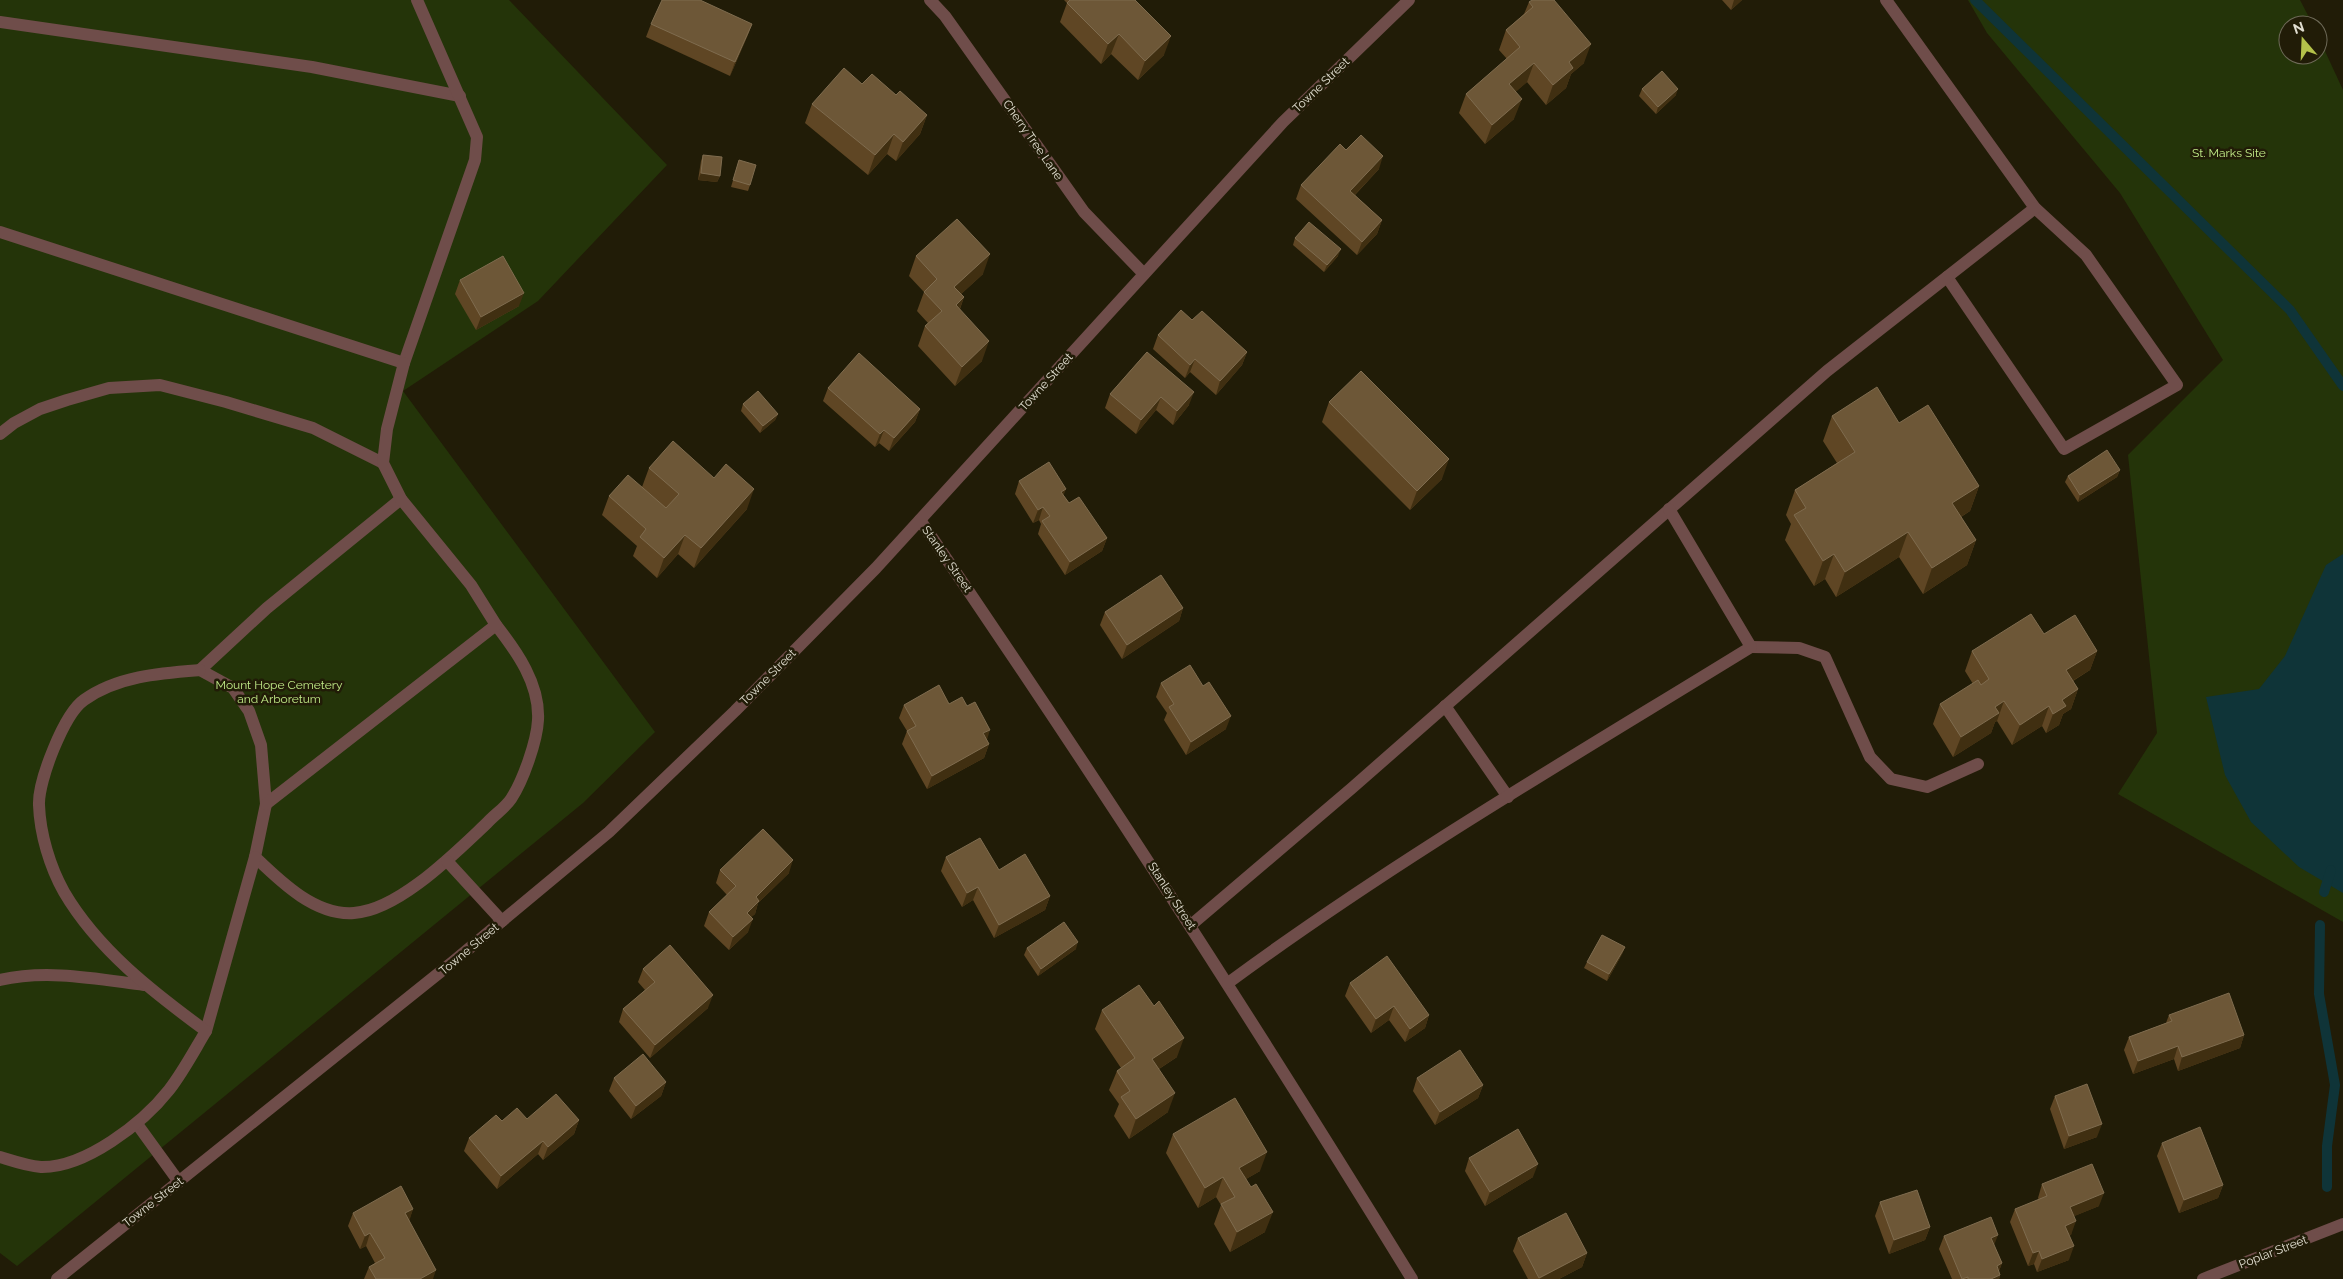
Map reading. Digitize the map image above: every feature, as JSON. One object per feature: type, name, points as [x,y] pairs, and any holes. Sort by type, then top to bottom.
[{"type":"street","points":[[254,857],[285,886],[324,908],[353,914],[375,909],[412,887],[447,862],[511,799],[528,762],[538,720],[534,690],[519,654],[496,625],[471,585],[401,499],[383,463],[386,429],[404,363],[475,160],[477,137],[417,0]]},
{"type":"street","name":"Cherry Tree Lane","points":[[930,0],[950,24],[1084,212],[1144,274]]},
{"type":"street","name":"Towne Street","points":[[57,1279],[502,921],[630,812],[735,711],[876,568],[1283,122],[1409,0]]},
{"type":"street","points":[[1886,0],[2035,208],[2086,255],[2177,385],[2064,449],[1947,277]]},
{"type":"street","points":[[0,22],[312,68],[460,96]]},
{"type":"street","points":[[1191,925],[1446,706],[1827,371],[2035,208]]},
{"type":"street","points":[[0,232],[404,363]]},
{"type":"street","points":[[0,434],[14,423],[40,409],[67,400],[109,388],[160,386],[226,402],[313,428],[383,463]]},
{"type":"street","points":[[200,670],[266,608],[401,499]]},
{"type":"street","points":[[1669,509],[1750,647]]},
{"type":"street","name":"Stanley Street","points":[[920,520],[1045,701],[1191,925],[1412,1279]]},
{"type":"street","points":[[266,804],[496,625]]},
{"type":"street","points":[[1228,983],[1308,924],[1750,647],[1799,648],[1825,658],[1870,757],[1891,779],[1927,787],[1978,764]]},
{"type":"street","points":[[0,1157],[42,1167],[67,1162],[98,1150],[137,1124],[170,1090],[206,1032],[254,857],[266,804],[261,745],[249,711],[233,688],[200,670],[151,674],[115,685],[84,700],[65,720],[49,760],[39,804],[46,847],[64,892],[97,937],[144,985],[206,1032]]},
{"type":"street","points":[[1446,706],[1508,797]]},
{"type":"street","points":[[447,862],[502,921]]},
{"type":"street","points":[[0,980],[21,975],[74,977],[144,985]]},
{"type":"street","points":[[137,1124],[179,1182]]},
{"type":"street","name":"Poplar Street","points":[[2203,1279],[2343,1224]]},
{"type":"green space","name":"Mount Hope Cemetery and Arboretum","points":[[0,0],[509,0],[667,165],[538,301],[403,391],[655,732],[583,803],[17,1266],[0,1253]]},
{"type":"green space","name":"St. Marks Site","points":[[1968,0],[2300,0],[2308,15],[2278,15],[2278,65],[2328,65],[2328,58],[2343,90],[2343,922],[2118,794],[2157,733],[2128,455],[2223,360],[2120,193],[1987,33]]},
{"type":"water","points":[[2343,554],[2343,893],[2299,867],[2251,822],[2225,775],[2206,697],[2259,689],[2285,656],[2326,565]]},
{"type":"building","points":[[662,0],[700,0],[752,24],[735,62],[651,24]]},
{"type":"building","points":[[1070,0],[1135,0],[1171,36],[1145,61],[1119,34],[1108,44],[1067,3]]},
{"type":"building","points":[[1532,0],[1554,0],[1591,44],[1569,62],[1573,68],[1553,85],[1534,63],[1509,84],[1522,99],[1492,125],[1466,94],[1520,47],[1506,30],[1533,7],[1529,2]]},
{"type":"building","points":[[844,68],[862,84],[872,74],[896,95],[900,91],[927,115],[903,142],[894,134],[875,155],[812,104]]},
{"type":"building","points":[[1662,71],[1678,89],[1658,107],[1642,89]]},
{"type":"building","points":[[1361,135],[1383,156],[1350,191],[1382,220],[1362,242],[1301,185],[1340,144],[1346,150]]},
{"type":"building","points":[[703,155],[722,157],[720,176],[701,173]]},
{"type":"building","points":[[739,160],[756,165],[750,185],[733,180]]},
{"type":"building","points":[[957,219],[990,254],[954,287],[964,297],[956,305],[989,341],[962,367],[925,326],[942,311],[924,292],[937,279],[916,256]]},
{"type":"building","points":[[1309,222],[1341,249],[1327,265],[1295,238]]},
{"type":"building","points":[[503,256],[524,293],[481,317],[460,280]]},
{"type":"building","points":[[1181,310],[1192,320],[1202,311],[1247,352],[1220,381],[1195,359],[1190,365],[1158,335]]},
{"type":"building","points":[[1147,352],[1194,392],[1177,411],[1161,397],[1141,420],[1110,394]]},
{"type":"building","points":[[859,353],[920,409],[894,438],[884,430],[880,434],[828,388]]},
{"type":"building","points":[[1361,371],[1449,459],[1417,491],[1329,402]]},
{"type":"building","points":[[1877,387],[1899,423],[1928,405],[1979,486],[1952,503],[1976,540],[1932,568],[1908,532],[1845,572],[1834,554],[1823,561],[1794,515],[1806,508],[1795,490],[1855,452],[1832,416]]},
{"type":"building","points":[[758,391],[778,414],[763,426],[743,404]]},
{"type":"building","points":[[673,441],[714,478],[726,464],[754,489],[701,548],[685,535],[664,558],[640,537],[646,529],[609,496],[628,475],[666,508],[679,494],[649,468]]},
{"type":"building","points":[[2107,450],[2120,470],[2080,495],[2068,476]]},
{"type":"building","points":[[1049,462],[1066,489],[1061,492],[1069,503],[1079,497],[1107,538],[1070,562],[1042,521],[1050,516],[1043,507],[1038,510],[1019,481]]},
{"type":"building","points":[[1161,575],[1183,608],[1127,645],[1105,612]]},
{"type":"building","points":[[2031,614],[2044,634],[2075,615],[2097,651],[2066,670],[2078,689],[2062,700],[2066,706],[2053,714],[2049,706],[2020,725],[2004,701],[1995,707],[1999,713],[1961,737],[1940,704],[1978,680],[1981,685],[1989,679],[1972,651]]},
{"type":"building","points":[[1190,665],[1203,686],[1209,682],[1231,716],[1191,742],[1169,707],[1174,704],[1161,683]]},
{"type":"building","points":[[939,685],[949,704],[962,697],[967,706],[975,702],[990,730],[983,733],[989,744],[932,776],[907,731],[916,726],[904,705]]},
{"type":"building","points":[[763,829],[793,860],[756,897],[759,901],[747,913],[753,919],[733,937],[709,912],[736,886],[720,870]]},
{"type":"building","points":[[980,838],[999,870],[1025,854],[1050,896],[999,925],[978,887],[967,893],[946,857]]},
{"type":"building","points":[[1064,922],[1078,942],[1041,969],[1027,948]]},
{"type":"building","points":[[1602,935],[1625,947],[1609,974],[1587,962]]},
{"type":"building","points":[[670,945],[713,995],[655,1045],[623,1009],[655,982],[643,969]]},
{"type":"building","points":[[1387,956],[1429,1015],[1410,1029],[1394,1006],[1376,1019],[1350,983]]},
{"type":"building","points":[[1139,985],[1154,1006],[1159,1001],[1184,1038],[1152,1059],[1175,1093],[1136,1119],[1121,1097],[1130,1091],[1117,1071],[1135,1058],[1102,1010]]},
{"type":"building","points":[[2229,993],[2244,1035],[2182,1057],[2178,1046],[2138,1061],[2129,1037],[2172,1021],[2169,1015]]},
{"type":"building","points":[[1460,1050],[1483,1085],[1440,1112],[1417,1078]]},
{"type":"building","points":[[643,1054],[666,1082],[636,1106],[614,1078]]},
{"type":"building","points":[[2087,1084],[2102,1124],[2069,1136],[2055,1096]]},
{"type":"building","points":[[556,1094],[579,1120],[548,1147],[543,1141],[501,1176],[469,1138],[496,1115],[502,1121],[517,1108],[527,1119]]},
{"type":"building","points":[[1235,1098],[1267,1152],[1239,1168],[1251,1187],[1256,1184],[1273,1212],[1237,1232],[1221,1204],[1235,1197],[1223,1177],[1205,1188],[1173,1134]]},
{"type":"building","points":[[2200,1127],[2223,1185],[2184,1200],[2162,1143]]},
{"type":"building","points":[[1518,1129],[1538,1164],[1490,1192],[1469,1158]]},
{"type":"building","points":[[2092,1164],[2104,1193],[2070,1207],[2076,1221],[2065,1226],[2074,1246],[2042,1259],[2039,1251],[2033,1253],[2015,1209],[2047,1196],[2042,1184]]},
{"type":"building","points":[[401,1186],[413,1209],[405,1213],[436,1270],[420,1279],[376,1279],[369,1267],[385,1258],[370,1233],[365,1236],[353,1213]]},
{"type":"building","points":[[1917,1190],[1930,1227],[1894,1240],[1880,1202]]},
{"type":"building","points":[[1566,1213],[1587,1253],[1539,1278],[1518,1238]]},
{"type":"building","points":[[1991,1217],[1998,1235],[1991,1238],[2002,1263],[1997,1266],[2000,1275],[1991,1279],[1968,1279],[1968,1277],[1962,1279],[1944,1236]]},
{"type":"waterway","points":[[1975,0],[2290,310],[2343,386]]},
{"type":"waterway","points":[[2324,892],[2331,870]]},
{"type":"waterway","points":[[2320,925],[2319,994],[2335,1085],[2327,1146],[2327,1187]]}]
